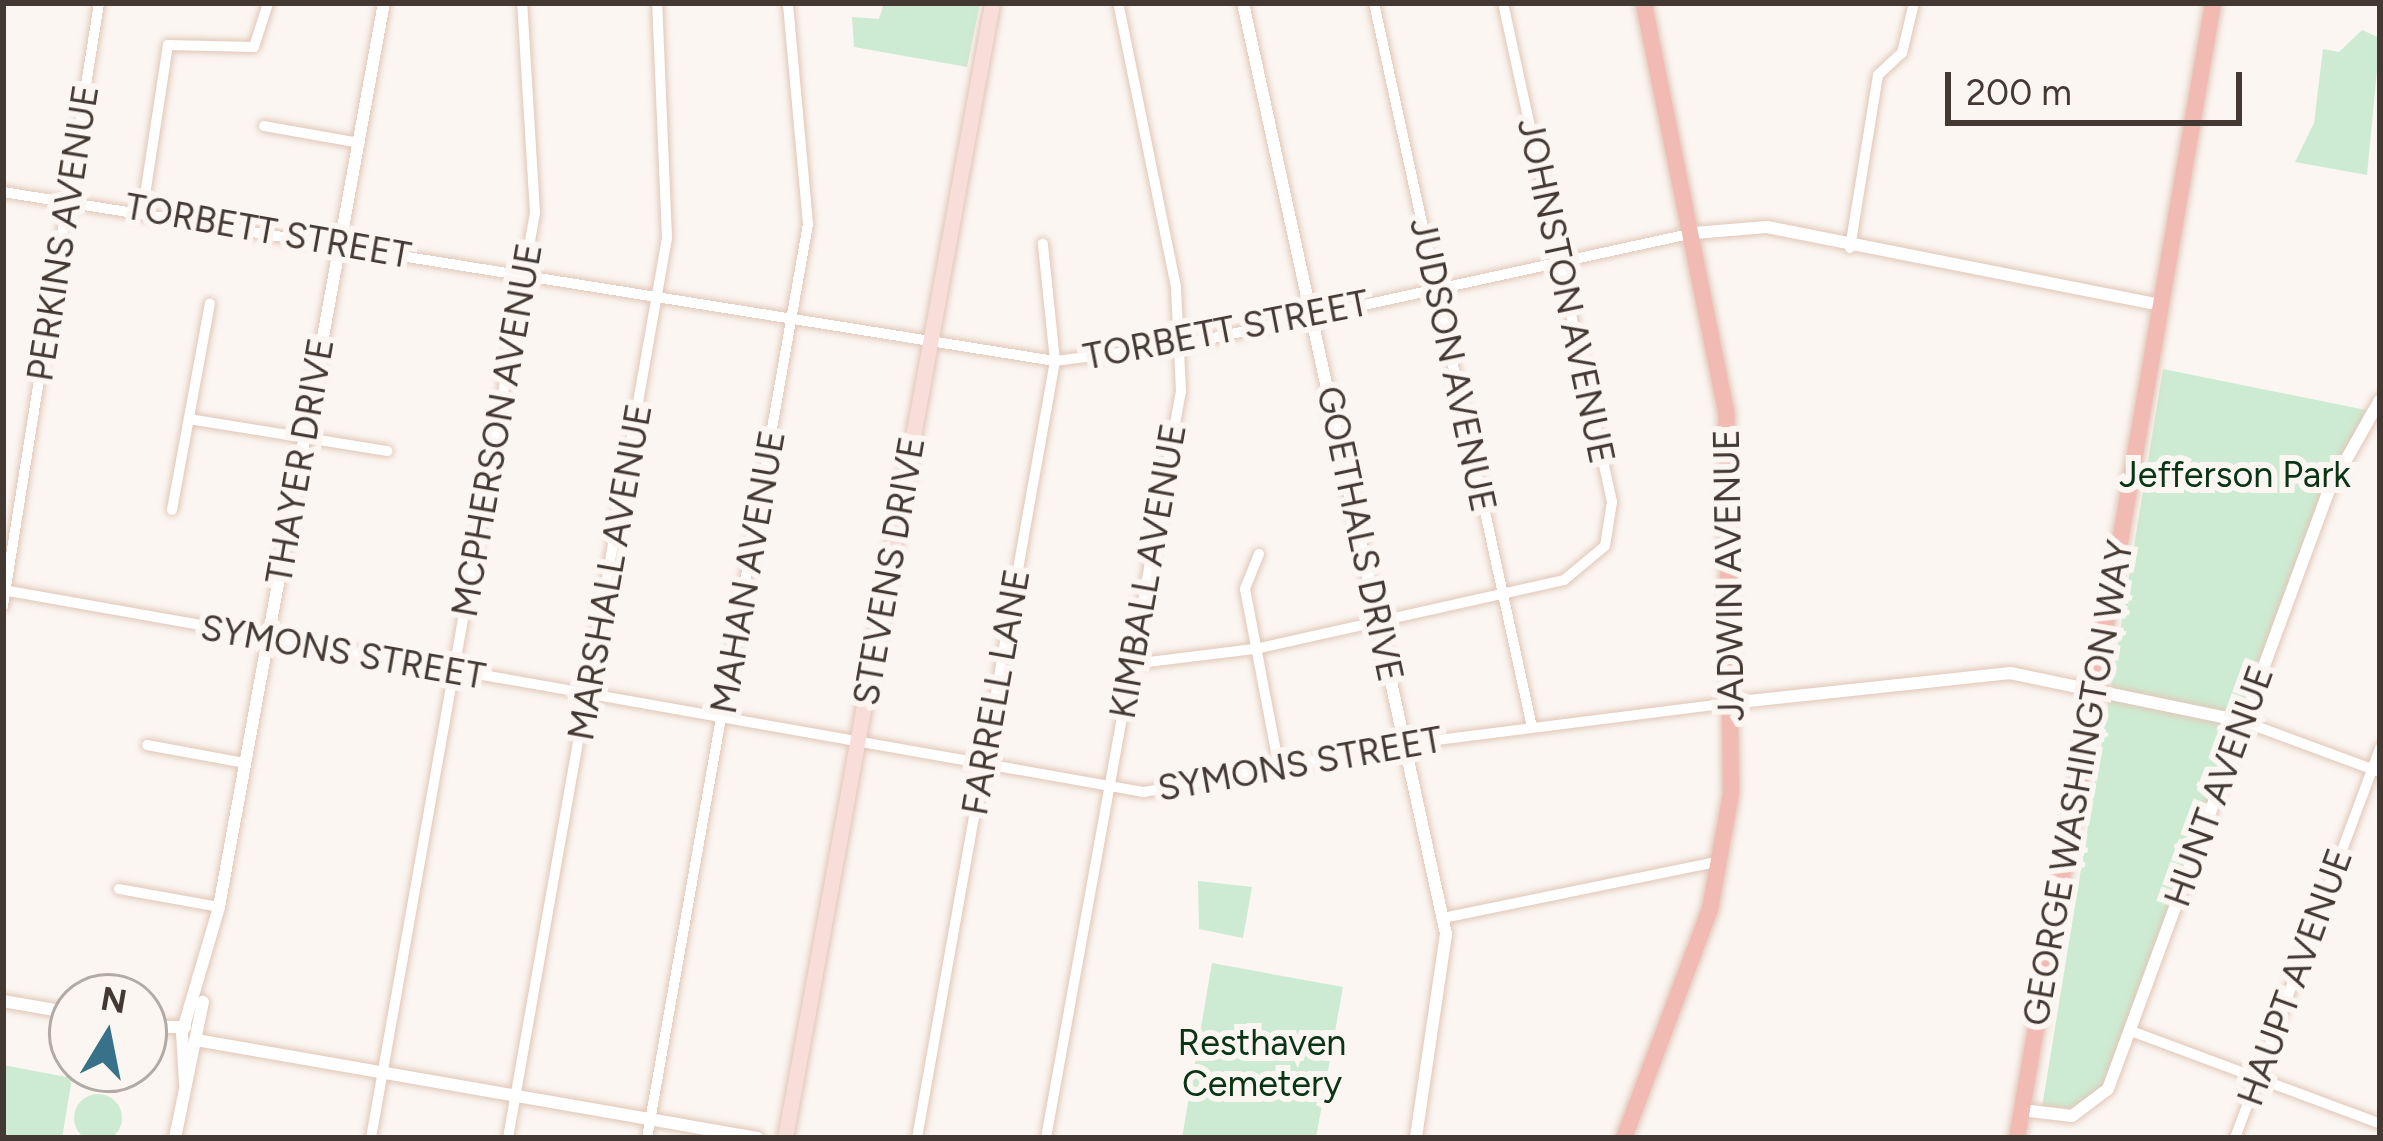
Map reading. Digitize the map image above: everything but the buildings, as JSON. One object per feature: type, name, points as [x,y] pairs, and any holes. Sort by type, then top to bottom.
[{"type":"main road","name":"STEVENS DRIVE","points":[[784,1138],[992,3]]},
{"type":"main road","name":"JADWIN AVENUE","points":[[1624,1138],[1723,860],[1730,703],[1728,433],[1694,233],[1644,3]]},
{"type":"main road","name":"GEORGE WASHINGTON WAY","points":[[2018,1138],[2213,3]]},
{"type":"street","name":"PERKINS AVENUE","points":[[3,606],[99,3]]},
{"type":"street","points":[[143,208],[168,45],[250,48],[268,3]]},
{"type":"street","name":"THAYER DRIVE","points":[[175,1138],[384,3]]},
{"type":"street","name":"MCPHERSON AVENUE","points":[[371,1138],[535,214],[522,3]]},
{"type":"street","name":"MARSHALL AVENUE","points":[[508,1138],[659,300],[668,206],[657,3]]},
{"type":"street","name":"MAHAN AVENUE","points":[[647,1138],[808,224],[788,3]]},
{"type":"street","name":"KIMBALL AVENUE","points":[[1046,1138],[1132,664],[1181,345],[1118,3]]},
{"type":"street","name":"GOETHALS DRIVE","points":[[1243,3],[1443,918],[1445,973],[1416,1138]]},
{"type":"street","name":"JUDSON AVENUE","points":[[1374,3],[1532,727]]},
{"type":"street","name":"JOHNSTON AVENUE","points":[[1502,593],[1583,572],[1609,538],[1612,502],[1503,3]]},
{"type":"street","points":[[1850,248],[1878,75],[1902,52],[1914,3]]},
{"type":"street","points":[[264,126],[358,143]]},
{"type":"street","name":"TORBETT STREET","points":[[3,192],[70,195],[929,349],[1055,361],[1181,345],[1694,233],[1753,226],[2161,305]]},
{"type":"street","name":"FARRELL LANE","points":[[917,1138],[1055,361],[1043,244]]},
{"type":"street","points":[[172,510],[209,303]]},
{"type":"street","name":"HUNT AVENUE","points":[[2022,1111],[2065,1118],[2094,1106],[2131,1031],[2329,490],[2380,400]]},
{"type":"street","points":[[189,419],[387,451]]},
{"type":"street","points":[[1259,554],[1245,589],[1280,772]]},
{"type":"street","name":"SYMONS STREET","points":[[4,591],[1109,787],[1184,791],[1406,744],[1981,674],[2095,683],[2242,722],[2376,771]]},
{"type":"street","points":[[1132,664],[1255,649],[1502,593]]},
{"type":"street","points":[[147,745],[245,763]]},
{"type":"street","name":"HAUPT AVENUE","points":[[2235,1138],[2376,771],[2380,748]]},
{"type":"street","points":[[1443,918],[1723,860]]},
{"type":"street","points":[[118,889],[219,907]]},
{"type":"street","points":[[3,1000],[48,1008]]},
{"type":"street","points":[[168,1031],[758,1138]]},
{"type":"street","points":[[2131,1031],[2380,1122],[2374,1138]]},
{"type":"green space","points":[[884,3],[980,3],[967,67],[854,47],[852,17],[879,19]]},
{"type":"green space","points":[[2362,30],[2380,38],[2367,175],[2295,162],[2314,123],[2323,49],[2339,52]]},
{"type":"green space","name":"Jefferson Park","points":[[2163,369],[2366,410],[2316,510],[2103,1085],[2074,1108],[2042,1107]]},
{"type":"green space","points":[[1198,881],[1252,887],[1243,938],[1199,929]]},
{"type":"green space","name":"Resthaven Cemetery","points":[[1212,963],[1343,987],[1316,1138],[1182,1138]]},
{"type":"green space","points":[[3,1065],[48,1073],[48,1093],[70,1093],[62,1138],[3,1138]]},
{"type":"green space","points":[[98,1094],[115,1101],[122,1118],[115,1135],[98,1142],[81,1135],[74,1118],[81,1101]]}]
